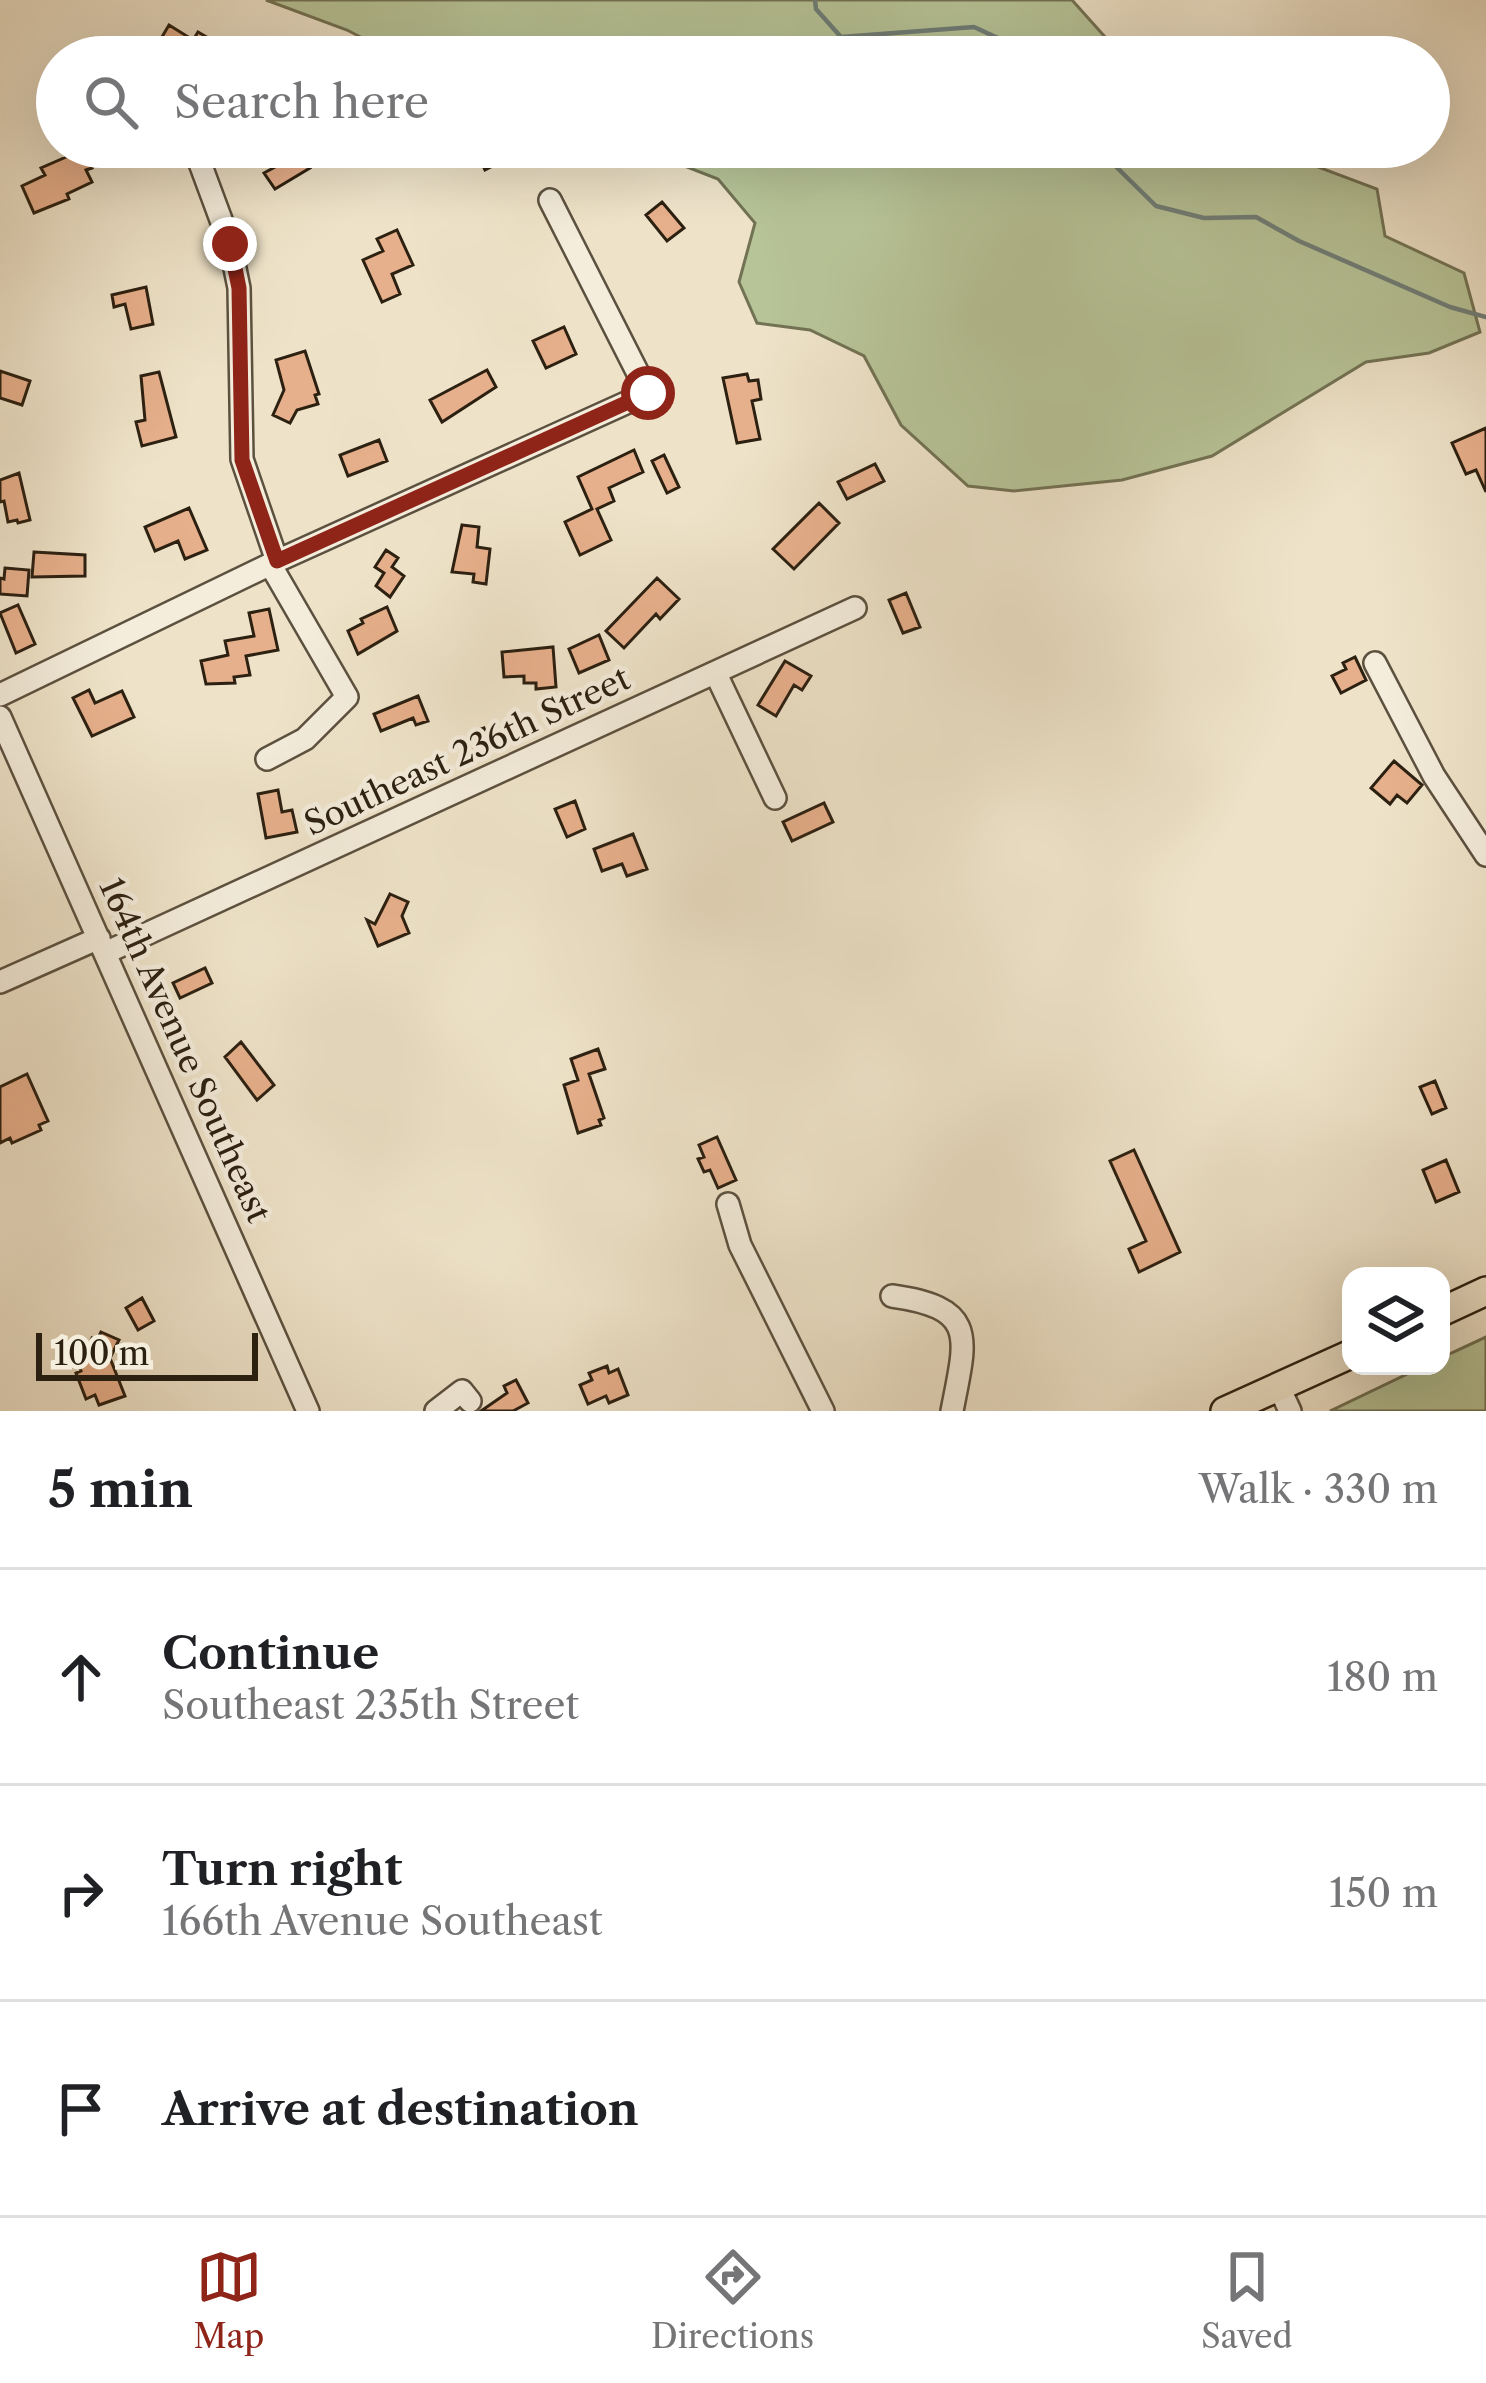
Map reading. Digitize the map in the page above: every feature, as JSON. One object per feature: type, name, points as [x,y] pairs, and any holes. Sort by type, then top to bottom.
[{"type":"main road","points":[[1450,1308],[1486,1291]]},
{"type":"main road","points":[[1226,1411],[1285,1399],[1342,1360]]},
{"type":"street","points":[[202,168],[230,244],[239,288],[242,460],[273,563],[346,697],[304,739],[267,759]]},
{"type":"street","points":[[0,695],[273,563],[648,393],[550,200]]},
{"type":"street","name":"Southeast 236th Street","points":[[0,982],[102,945],[855,608]]},
{"type":"street","points":[[1375,663],[1450,803],[1486,855]]},
{"type":"street","points":[[716,674],[775,798]]},
{"type":"street","name":"164th Avenue Southeast","points":[[0,717],[308,1411]]},
{"type":"street","points":[[728,1204],[740,1245],[823,1411]]},
{"type":"street","points":[[892,1296],[927,1300],[950,1312],[962,1335],[952,1411]]},
{"type":"street","points":[[436,1411],[462,1391],[470,1401]]},
{"type":"green space","points":[[266,0],[1072,0],[1104,36],[359,36]]},
{"type":"green space","points":[[690,168],[1321,168],[1377,189],[1385,236],[1464,273],[1480,332],[1429,353],[1366,362],[1212,456],[1122,480],[1014,491],[968,486],[901,425],[864,356],[810,330],[757,323],[739,282],[755,223],[718,179]]},
{"type":"green space","points":[[1486,1337],[1486,1411],[1330,1411],[1405,1375],[1450,1375],[1450,1354]]},
{"type":"building","points":[[169,25],[187,36],[163,36]]},
{"type":"building","points":[[41,168],[92,168],[86,170],[92,182],[67,194],[69,199],[34,213],[22,186],[45,175]]},
{"type":"building","points":[[273,168],[310,168],[275,189],[264,173]]},
{"type":"building","points":[[662,202],[684,228],[667,241],[646,215]]},
{"type":"building","points":[[397,230],[413,265],[392,274],[400,294],[382,302],[363,260],[383,251],[377,239]]},
{"type":"building","points":[[146,287],[153,324],[131,329],[125,304],[114,307],[112,295]]},
{"type":"building","points":[[564,327],[576,354],[546,368],[533,341]]},
{"type":"building","points":[[305,351],[318,404],[297,410],[290,423],[273,415],[284,390],[276,360]]},
{"type":"building","points":[[487,370],[496,387],[442,422],[430,400]]},
{"type":"building","points":[[0,371],[30,381],[22,405],[0,398]]},
{"type":"building","points":[[159,372],[176,437],[142,446],[136,422],[145,420],[141,376]]},
{"type":"building","points":[[747,374],[749,381],[758,380],[761,399],[752,401],[760,439],[737,443],[723,378]]},
{"type":"building","points":[[1486,428],[1486,492],[1476,470],[1466,474],[1452,443]]},
{"type":"building","points":[[379,440],[387,461],[348,476],[340,455]]},
{"type":"building","points":[[634,450],[643,472],[609,488],[614,501],[597,509],[611,540],[580,555],[565,522],[592,509],[578,477]]},
{"type":"building","points":[[664,455],[679,487],[667,493],[652,461]]},
{"type":"building","points":[[875,464],[884,481],[847,499],[838,482]]},
{"type":"building","points":[[19,473],[30,520],[8,522],[4,501],[0,502],[0,480]]},
{"type":"building","points":[[819,503],[839,523],[794,569],[773,549]]},
{"type":"building","points":[[189,508],[207,550],[185,559],[178,541],[155,551],[145,527]]},
{"type":"building","points":[[462,525],[479,527],[477,547],[490,549],[486,584],[473,582],[474,574],[452,572]]},
{"type":"building","points":[[386,550],[398,558],[392,567],[404,576],[390,597],[376,586],[384,573],[375,567]]},
{"type":"building","points":[[34,552],[85,555],[85,576],[32,577]]},
{"type":"building","points":[[5,568],[29,570],[27,596],[0,594]]},
{"type":"building","points":[[657,578],[679,599],[660,619],[656,614],[624,648],[606,631]]},
{"type":"building","points":[[906,593],[920,627],[903,633],[889,600]]},
{"type":"building","points":[[18,605],[35,644],[16,653],[0,613]]},
{"type":"building","points":[[387,607],[397,631],[358,654],[348,631]]},
{"type":"building","points":[[269,609],[278,650],[246,656],[250,675],[234,677],[235,683],[206,684],[201,661],[228,655],[225,641],[254,636],[249,613]]},
{"type":"building","points":[[599,635],[609,660],[579,673],[569,649]]},
{"type":"building","points":[[553,647],[556,687],[536,689],[536,683],[524,683],[524,676],[504,677],[502,652]]},
{"type":"building","points":[[1355,657],[1366,680],[1341,693],[1332,676]]},
{"type":"building","points":[[785,661],[811,676],[802,690],[794,685],[776,716],[758,705]]},
{"type":"building","points":[[89,690],[95,703],[122,691],[134,717],[92,736],[73,698]]},
{"type":"building","points":[[418,696],[428,721],[416,725],[413,718],[381,731],[374,714]]},
{"type":"building","points":[[484,728],[493,749],[470,758],[463,742]]},
{"type":"building","points":[[1394,761],[1422,785],[1407,803],[1397,795],[1390,804],[1371,788]]},
{"type":"building","points":[[278,790],[282,812],[292,810],[297,832],[266,838],[258,794]]},
{"type":"building","points":[[575,801],[585,829],[567,837],[555,809]]},
{"type":"building","points":[[824,803],[833,822],[792,841],[783,822]]},
{"type":"building","points":[[633,834],[647,869],[627,876],[622,864],[602,871],[594,849]]},
{"type":"building","points":[[390,894],[408,902],[402,916],[409,933],[378,946],[367,920],[375,924]]},
{"type":"building","points":[[205,968],[212,983],[180,998],[173,983]]},
{"type":"building","points":[[241,1042],[274,1085],[257,1100],[225,1057]]},
{"type":"building","points":[[598,1049],[605,1069],[589,1074],[604,1118],[599,1120],[601,1125],[578,1133],[564,1085],[578,1080],[571,1059]]},
{"type":"building","points":[[27,1074],[48,1121],[39,1125],[41,1130],[12,1143],[10,1138],[0,1143],[0,1087]]},
{"type":"building","points":[[1435,1081],[1446,1108],[1432,1114],[1420,1087]]},
{"type":"building","points":[[717,1137],[736,1180],[718,1188],[710,1170],[704,1172],[698,1159],[704,1157],[699,1145]]},
{"type":"building","points":[[1134,1150],[1180,1252],[1139,1272],[1129,1249],[1146,1241],[1110,1161]]},
{"type":"building","points":[[1446,1160],[1459,1192],[1436,1202],[1423,1170]]},
{"type":"building","points":[[142,1298],[154,1321],[138,1330],[126,1308]]},
{"type":"building","points":[[101,1332],[119,1340],[110,1358],[125,1396],[99,1405],[95,1395],[86,1399],[76,1359],[84,1356],[92,1338],[97,1340]]},
{"type":"building","points":[[607,1366],[609,1373],[618,1369],[628,1395],[609,1403],[606,1396],[588,1404],[580,1385],[592,1380],[589,1373]]},
{"type":"building","points":[[516,1380],[528,1403],[513,1411],[481,1411],[507,1393],[504,1386]]},
{"type":"waterway","points":[[815,0],[816,9],[840,36]]},
{"type":"waterway","points":[[854,36],[974,27],[994,36]]},
{"type":"waterway","points":[[1117,168],[1156,206],[1204,218],[1256,217],[1299,241],[1450,307],[1486,317]]},
{"type":"route","points":[[230,244],[239,288],[242,460],[277,561],[648,393]]}]
